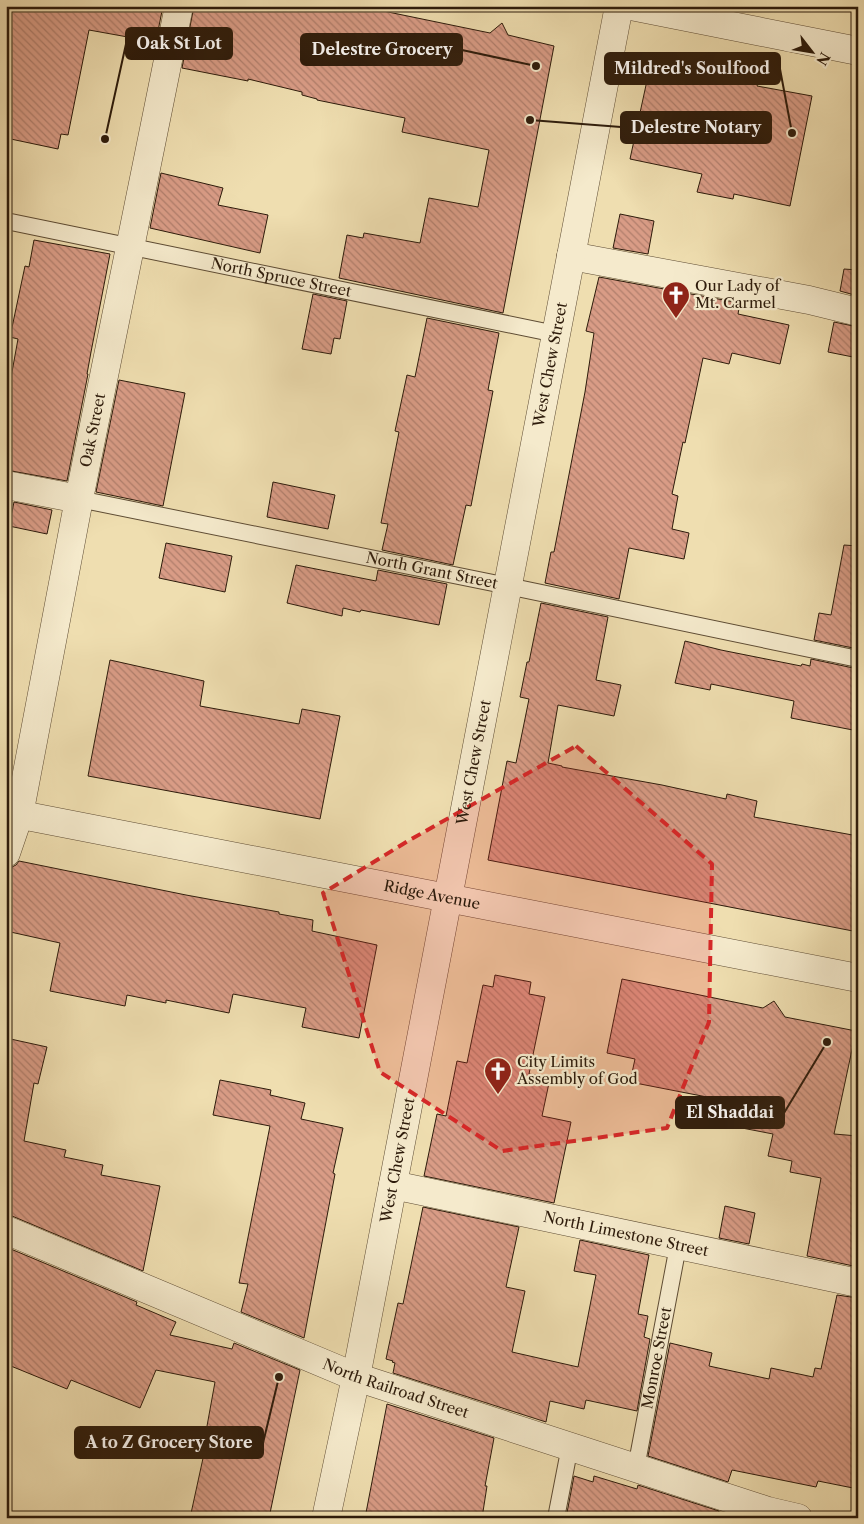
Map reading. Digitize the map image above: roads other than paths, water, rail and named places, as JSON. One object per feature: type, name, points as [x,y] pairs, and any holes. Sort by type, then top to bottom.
[{"type":"street","name":"Oak Street","points":[[6,853],[80,499],[179,6]]},
{"type":"street","name":"West Chew Street","points":[[326,1518],[394,1185],[619,6]]},
{"type":"street","points":[[630,6],[858,51]]},
{"type":"street","points":[[571,256],[799,298],[858,312]]},
{"type":"street","name":"North Grant Street","points":[[6,485],[80,499]]},
{"type":"street","name":"Ridge Avenue","points":[[13,814],[858,978]]},
{"type":"street","name":"North Limestone Street","points":[[394,1185],[858,1283]]},
{"type":"street","name":"North Railroad Street","points":[[6,1230],[356,1377],[570,1446],[768,1514],[798,1518]]},
{"type":"lane","name":"North Spruce Street","points":[[6,221],[556,334]]},
{"type":"lane","name":"North Grant Street","points":[[80,499],[858,659]]},
{"type":"lane","name":"Monroe Street","points":[[636,1468],[678,1246]]},
{"type":"lane","points":[[556,1518],[570,1446]]},
{"type":"place","name":"Delestre Grocery","points":[[536,66]]},
{"type":"place","name":"Delestre Notary","points":[[530,120]]},
{"type":"place","name":"Mildred's Soulfood","points":[[792,133]]},
{"type":"place","name":"Oak St Lot","points":[[105,139]]},
{"type":"place","name":"Our Lady of Mt. Carmel","points":[[676,319]]},
{"type":"place","name":"El Shaddai","points":[[827,1042]]},
{"type":"place","name":"City Limits Assembly of God","points":[[498,1095]]},
{"type":"place","name":"A to Z Grocery Store","points":[[279,1377]]}]
